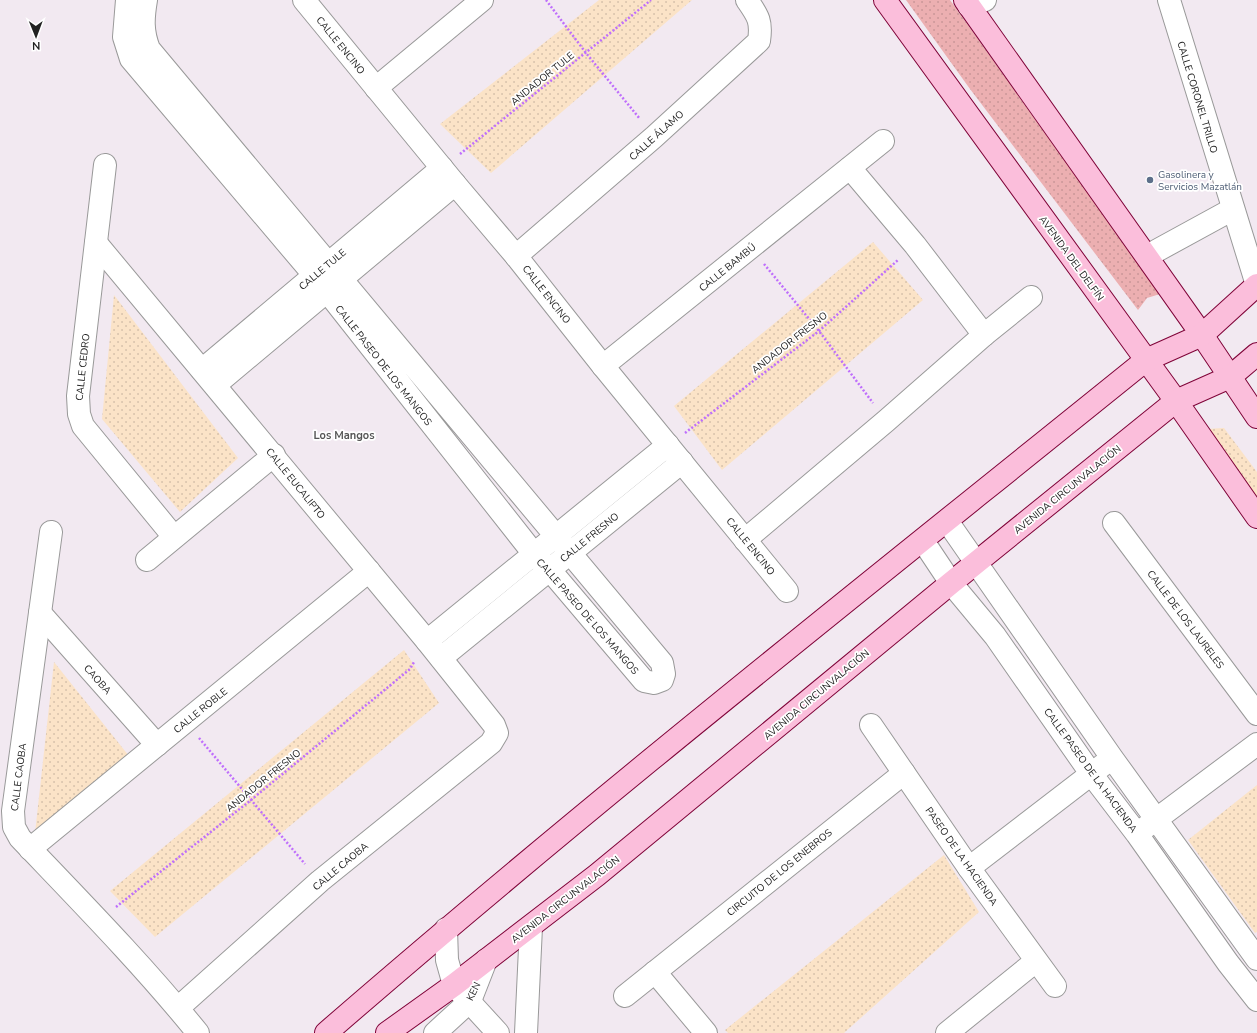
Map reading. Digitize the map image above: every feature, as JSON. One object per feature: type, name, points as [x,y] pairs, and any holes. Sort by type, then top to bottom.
[{"type":"street","name":"CALLE PASEO DE LOS MANGOS","points":[[127,0],[124,37],[131,59],[328,278],[556,536],[662,663],[664,674],[662,680],[654,683],[644,681],[549,569],[534,554],[328,278],[149,49],[144,36],[143,22],[146,0]]},
{"type":"street","name":"CALLE ENCINO","points":[[304,0],[448,176],[516,256],[603,366],[787,591]]},
{"type":"street","points":[[376,88],[482,0]]},
{"type":"street","name":"CALLE ÁLAMO","points":[[516,256],[654,137],[759,41],[759,17],[747,0]]},
{"type":"street","name":"AVENIDA DEL DELFÍN","points":[[885,0],[1176,401],[1257,517]]},
{"type":"street","name":"CALLE CORONEL TRILLO","points":[[1169,0],[1257,285]]},
{"type":"street","points":[[973,2],[1257,417]]},
{"type":"street","name":"CALLE BAMBÚ","points":[[603,366],[883,141]]},
{"type":"street","name":"CALLE CEDRO","points":[[105,165],[78,396],[79,414],[83,426],[174,537]]},
{"type":"street","points":[[850,168],[915,245],[984,335]]},
{"type":"street","name":"CALLE TULE","points":[[209,377],[448,176]]},
{"type":"street","points":[[1147,256],[1233,209]]},
{"type":"street","name":"CALLE EUCALIPTO","points":[[96,243],[274,455],[441,658],[494,725]]},
{"type":"street","points":[[326,1033],[446,929],[698,721],[1146,360],[1202,335],[1257,285]]},
{"type":"street","points":[[746,540],[886,421],[984,335],[1031,297]]},
{"type":"street","name":"AVENIDA CIRCUNVALACIÓN","points":[[387,1033],[454,985],[597,875],[951,583],[1176,401],[1230,377],[1257,354]]},
{"type":"street","points":[[427,641],[668,445]]},
{"type":"street","points":[[147,560],[274,455]]},
{"type":"street","name":"CALLE FRESNO","points":[[441,658],[682,462]]},
{"type":"street","points":[[947,521],[1112,758],[1254,949],[1228,963]]},
{"type":"street","name":"CALLE DE LOS LAURELES","points":[[1114,523],[1257,714]]},
{"type":"street","name":"CALLE CAOBA","points":[[51,532],[13,811],[14,827],[20,838],[99,921],[178,1008],[198,1033]]},
{"type":"street","name":"CALLE PASEO DE LA HACIENDA","points":[[923,541],[951,583],[995,636],[1092,775],[1138,834],[1228,963],[1257,1000]]},
{"type":"street","name":"CALLE ROBLE","points":[[30,849],[369,571]]},
{"type":"street","name":"CAOBA","points":[[40,613],[157,745]]},
{"type":"street","points":[[995,636],[1015,619]]},
{"type":"street","name":"CALLE CAOBA","points":[[178,1008],[320,881],[491,742],[497,733],[494,725]]},
{"type":"street","name":"PASEO DE LA HACIENDA","points":[[871,725],[969,868],[1055,986]]},
{"type":"street","points":[[1138,834],[1257,744]]},
{"type":"street","points":[[969,868],[1092,775],[1112,758]]},
{"type":"street","name":"CIRCUITO DE LOS ENEBROS","points":[[626,996],[904,773]]},
{"type":"street","points":[[526,1033],[531,927]]},
{"type":"street","points":[[446,929],[447,960],[454,985],[498,1033]]},
{"type":"street","name":"KEN","points":[[435,1033],[470,1001],[486,960]]},
{"type":"street","points":[[947,1033],[1036,961]]},
{"type":"street","points":[[655,972],[706,1033]]},
{"type":"path","points":[[546,0],[586,53],[654,137]]},
{"type":"path","name":"ANDADOR TULE","points":[[448,176],[586,53],[650,0]]},
{"type":"path","name":"ANDADOR FRESNO","points":[[668,445],[819,331],[915,245]]},
{"type":"path","points":[[751,248],[819,331],[886,421]]},
{"type":"path","name":"ANDADOR FRESNO","points":[[99,921],[251,800],[410,669],[427,641]]},
{"type":"path","points":[[185,722],[320,881]]},
{"type":"shaded area","points":[[599,0],[692,0],[491,173],[440,124]]},
{"type":"shaded area","points":[[906,0],[950,0],[1160,294],[1147,298],[1138,310],[970,89]]},
{"type":"shaded area","points":[[873,242],[923,300],[722,470],[674,406]]},
{"type":"shaded area","points":[[114,295],[238,458],[180,512],[102,419]]},
{"type":"shaded area","points":[[1224,428],[1257,472],[1257,500],[1206,429]]},
{"type":"shaded area","points":[[404,650],[439,703],[155,937],[110,891]]},
{"type":"shaded area","points":[[54,662],[129,756],[34,842]]},
{"type":"shaded area","points":[[1257,785],[1257,932],[1255,933],[1188,840]]},
{"type":"shaded area","points":[[944,855],[979,912],[844,1033],[728,1033],[725,1030]]},
{"type":"place","name":"Gasolinera y Servicios Mazatlán","points":[[1150,180]]},
{"type":"district","name":"Los Mangos","points":[[344,435]]}]
